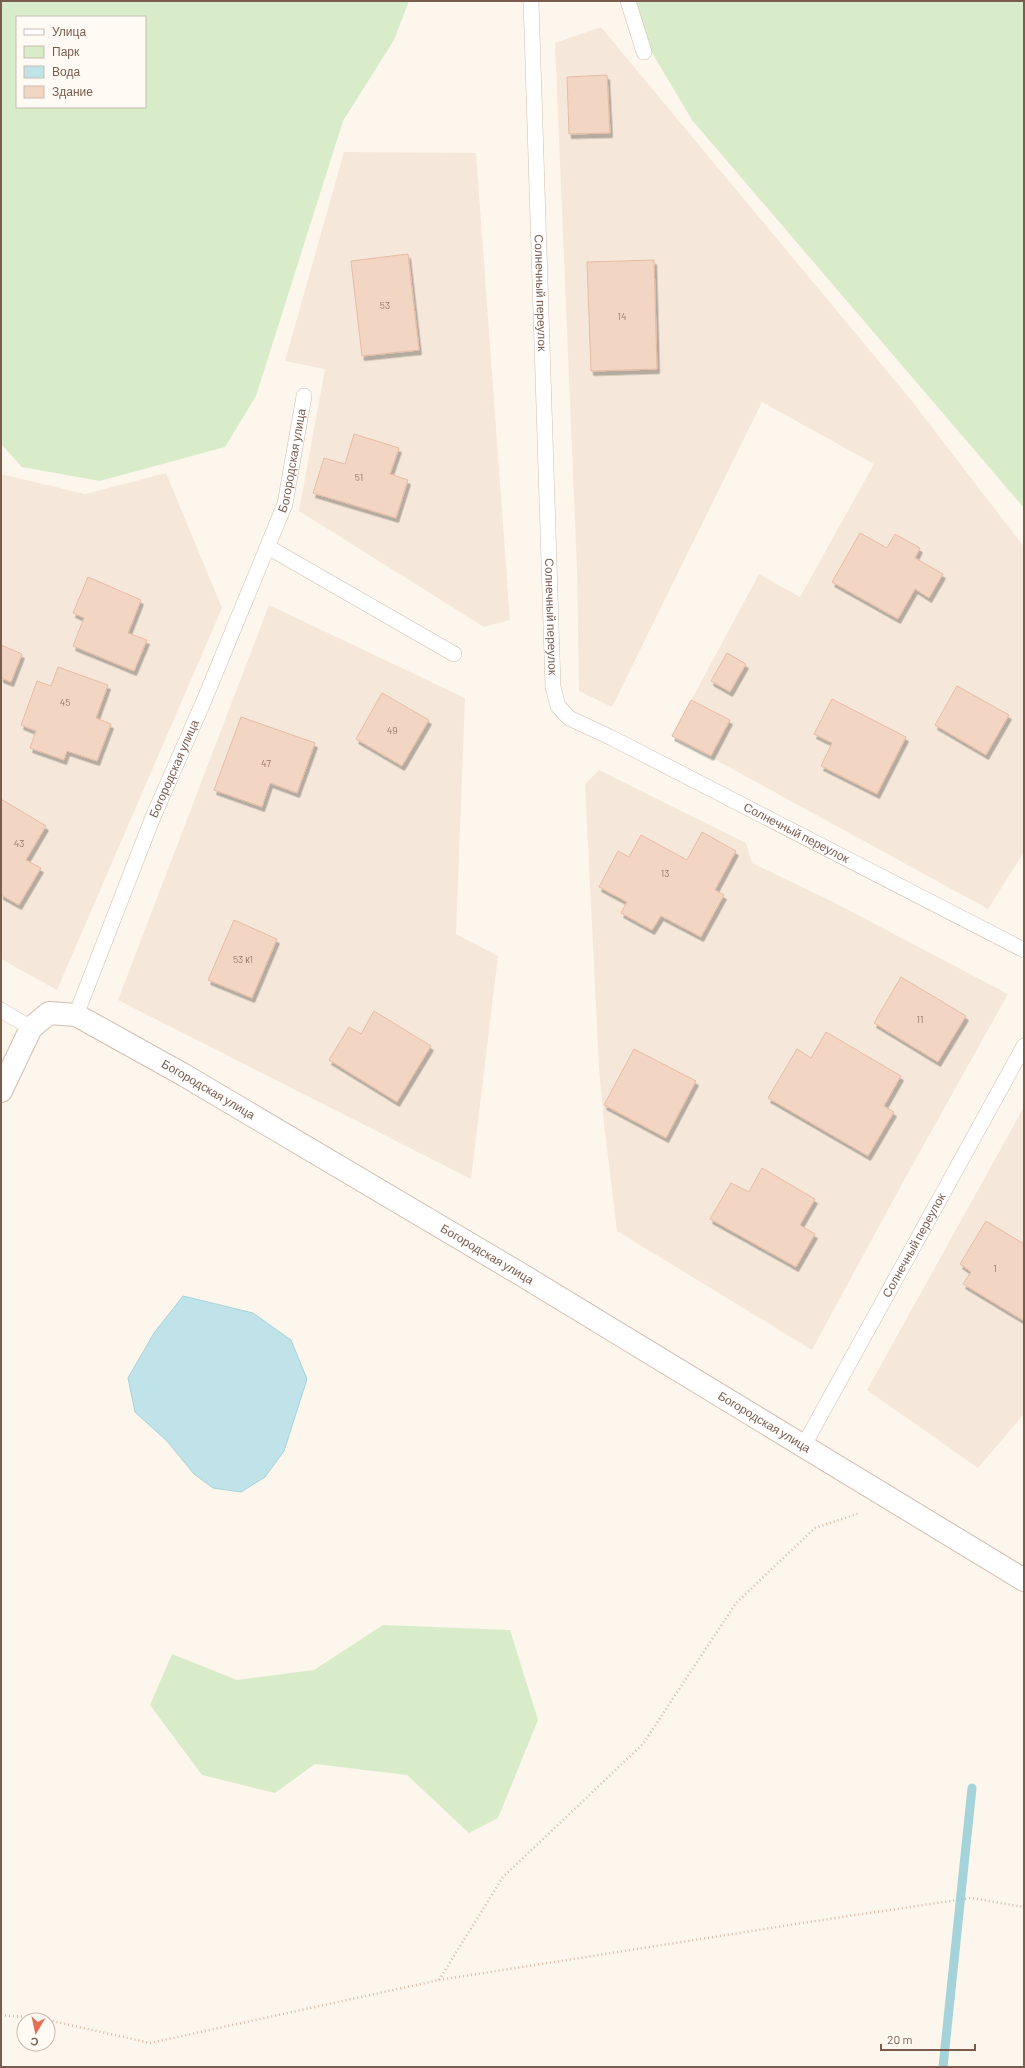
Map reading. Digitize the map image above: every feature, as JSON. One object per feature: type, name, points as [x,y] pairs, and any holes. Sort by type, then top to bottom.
[{"type":"street","name":"Богородская улица","points":[[1,1092],[31,1028],[49,1013],[76,1015],[184,1075],[517,1272],[1024,1580]]},
{"type":"lane","name":"Солнечный переулок","points":[[531,1],[553,687],[558,706],[569,718],[612,738],[1024,950]]},
{"type":"lane","points":[[628,1],[644,52]]},
{"type":"lane","name":"Богородская улица","points":[[76,1015],[153,817],[268,547],[284,504],[304,396]]},
{"type":"lane","points":[[268,547],[454,654]]},
{"type":"lane","points":[[1,1010],[31,1028]]},
{"type":"lane","name":"Солнечный переулок","points":[[804,1445],[1024,1046]]},
{"type":"path","points":[[439,1980],[503,1877],[643,1744],[736,1603],[815,1528],[894,1500]]},
{"type":"path","points":[[1,2015],[39,2018],[150,2043],[439,1980],[822,1920],[971,1898],[1024,1907]]},
{"type":"shaded area","points":[[601,27],[911,400],[1024,547],[1024,852],[988,909],[672,736],[759,574],[800,597],[874,464],[762,402],[612,707],[579,691],[577,569],[555,43]]},
{"type":"shaded area","points":[[344,152],[476,153],[510,620],[484,627],[299,511],[325,369],[285,361]]},
{"type":"shaded area","points":[[166,473],[222,608],[57,990],[1,959],[1,474],[85,494]]},
{"type":"shaded area","points":[[269,605],[465,698],[456,934],[498,956],[471,1179],[118,1000]]},
{"type":"shaded area","points":[[599,770],[746,843],[752,863],[835,903],[1008,994],[903,1182],[812,1350],[617,1231],[604,1124],[599,1067],[585,784]]},
{"type":"shaded area","points":[[1024,1107],[1024,1414],[978,1468],[867,1390]]},
{"type":"green space","points":[[1,1],[409,1],[394,40],[343,121],[256,396],[225,447],[100,481],[22,467],[1,444]]},
{"type":"green space","points":[[634,1],[1024,1],[1024,508],[692,120],[635,24]]},
{"type":"green space","points":[[383,1625],[510,1630],[538,1720],[498,1818],[469,1833],[407,1775],[315,1764],[275,1793],[202,1775],[150,1705],[172,1654],[237,1680],[314,1670]]},
{"type":"water","points":[[183,1296],[253,1313],[291,1340],[307,1379],[284,1451],[265,1477],[241,1492],[213,1488],[194,1474],[167,1441],[135,1412],[128,1378],[154,1333]]},
{"type":"building","points":[[607,75],[610,133],[569,134],[567,77]]},
{"type":"building","points":[[408,254],[419,350],[362,356],[351,261]]},
{"type":"building","points":[[654,260],[657,369],[591,371],[587,262]]},
{"type":"building","points":[[354,434],[399,448],[390,474],[408,480],[396,518],[313,493],[324,458],[345,464]]},
{"type":"building","points":[[860,533],[887,548],[895,534],[920,548],[915,558],[943,574],[929,598],[915,589],[898,619],[832,582]]},
{"type":"building","points":[[88,577],[141,600],[128,633],[147,640],[134,671],[73,646],[84,618],[73,613]]},
{"type":"building","points":[[1,645],[22,654],[11,682],[1,678]]},
{"type":"building","points":[[727,653],[746,664],[730,692],[711,681]]},
{"type":"building","points":[[58,667],[108,685],[96,718],[111,724],[97,761],[67,751],[64,760],[30,748],[36,731],[21,725],[37,681],[51,686]]},
{"type":"building","points":[[957,686],[1009,715],[986,755],[935,725]]},
{"type":"building","points":[[382,693],[429,720],[402,766],[356,739]]},
{"type":"building","points":[[832,699],[906,737],[877,794],[821,766],[832,743],[814,734]]},
{"type":"building","points":[[691,700],[730,720],[711,756],[672,736]]},
{"type":"building","points":[[241,717],[315,743],[297,793],[270,783],[262,807],[214,790]]},
{"type":"building","points":[[1,799],[46,826],[26,860],[41,868],[19,905],[1,895]]},
{"type":"building","points":[[702,832],[736,851],[715,890],[724,895],[701,937],[661,916],[652,930],[621,913],[627,902],[599,887],[618,851],[629,857],[641,835],[687,860]]},
{"type":"building","points":[[234,920],[277,939],[252,998],[208,980]]},
{"type":"building","points":[[901,977],[966,1016],[938,1062],[874,1023]]},
{"type":"building","points":[[374,1011],[431,1046],[397,1102],[329,1060],[349,1027],[361,1034]]},
{"type":"building","points":[[826,1032],[901,1076],[884,1106],[894,1112],[868,1156],[768,1098],[797,1049],[811,1058]]},
{"type":"building","points":[[634,1049],[696,1081],[666,1138],[604,1105]]},
{"type":"building","points":[[762,1168],[815,1199],[800,1225],[815,1234],[796,1267],[710,1219],[731,1183],[749,1192]]},
{"type":"building","points":[[986,1221],[1024,1244],[1024,1321],[963,1284],[971,1272],[960,1264]]},
{"type":"waterway","points":[[943,2067],[972,1788]]}]
